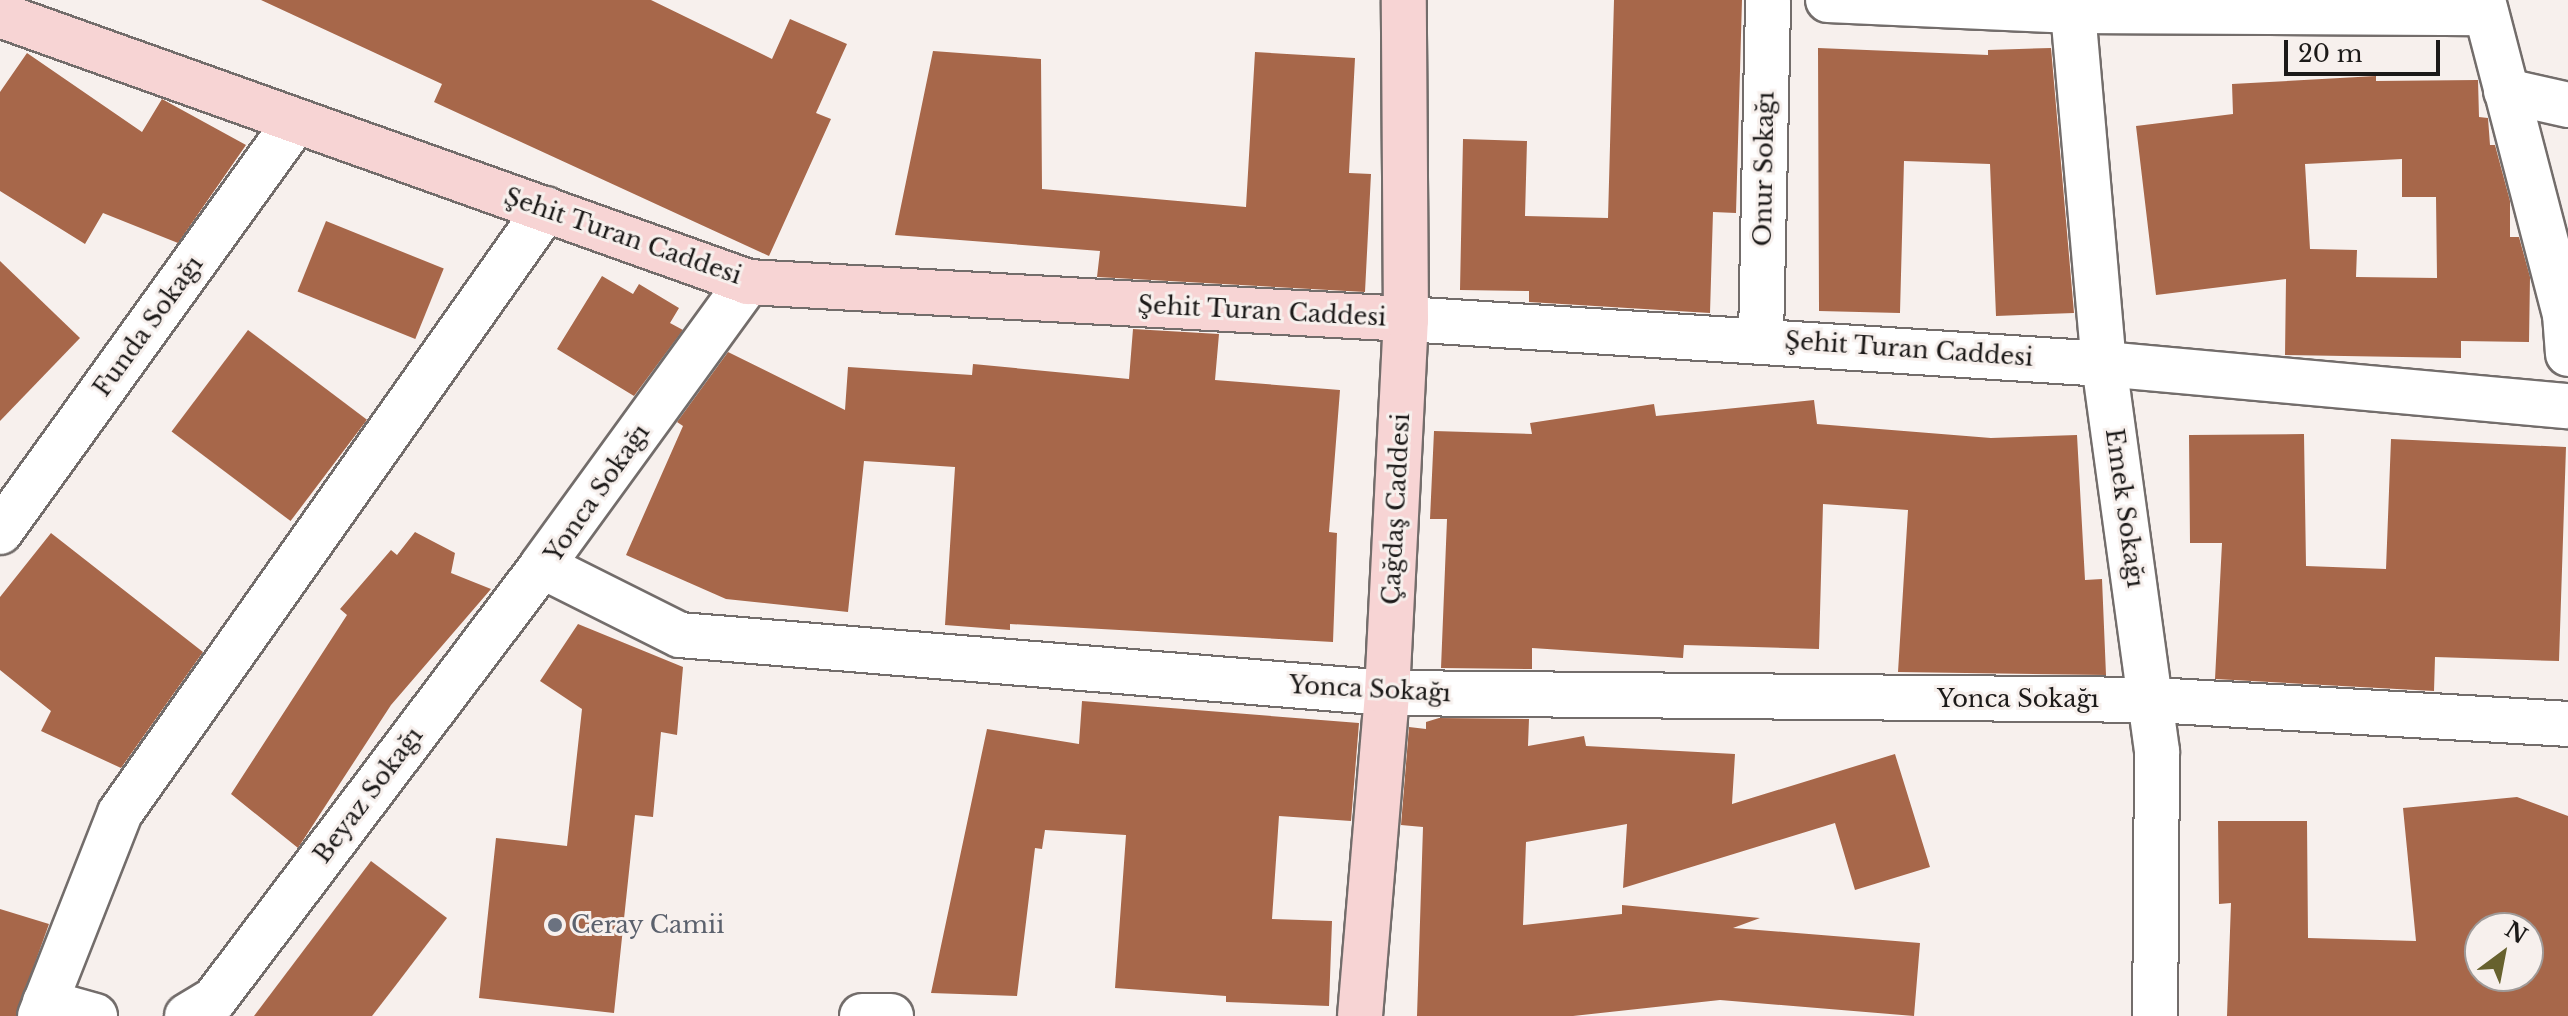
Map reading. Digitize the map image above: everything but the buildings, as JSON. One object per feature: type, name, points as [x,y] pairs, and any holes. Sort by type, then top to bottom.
[{"type":"street","points":[[0,14],[17,0]]},
{"type":"street","name":"Çağdaş Caddesi","points":[[1360,1016],[1387,693],[1406,319],[1404,0]]},
{"type":"street","name":"Onur Sokağı","points":[[1761,338],[1768,0]]},
{"type":"street","points":[[1828,0],[2073,5],[2484,6],[2567,327]]},
{"type":"street","name":"Emek Sokağı","points":[[2073,5],[2104,364],[2153,700],[2157,751],[2155,1016]]},
{"type":"street","name":"Şehit Turan Caddesi","points":[[0,14],[748,282],[1761,338],[2104,364],[2568,406]]},
{"type":"street","points":[[2506,91],[2568,105]]},
{"type":"street","name":"Funda Sokağı","points":[[0,532],[296,121]]},
{"type":"street","points":[[95,1016],[42,1009],[120,813],[546,209]]},
{"type":"street","name":"Yonca Sokağı","points":[[748,282],[542,566],[680,635],[1387,693],[2153,700],[2568,724]]},
{"type":"street","name":"Beyaz Sokağı","points":[[187,1016],[214,1000],[542,566]]},
{"type":"street","points":[[862,1016],[891,1016]]},
{"type":"place","name":"Ceray Camii","points":[[555,925]]}]
